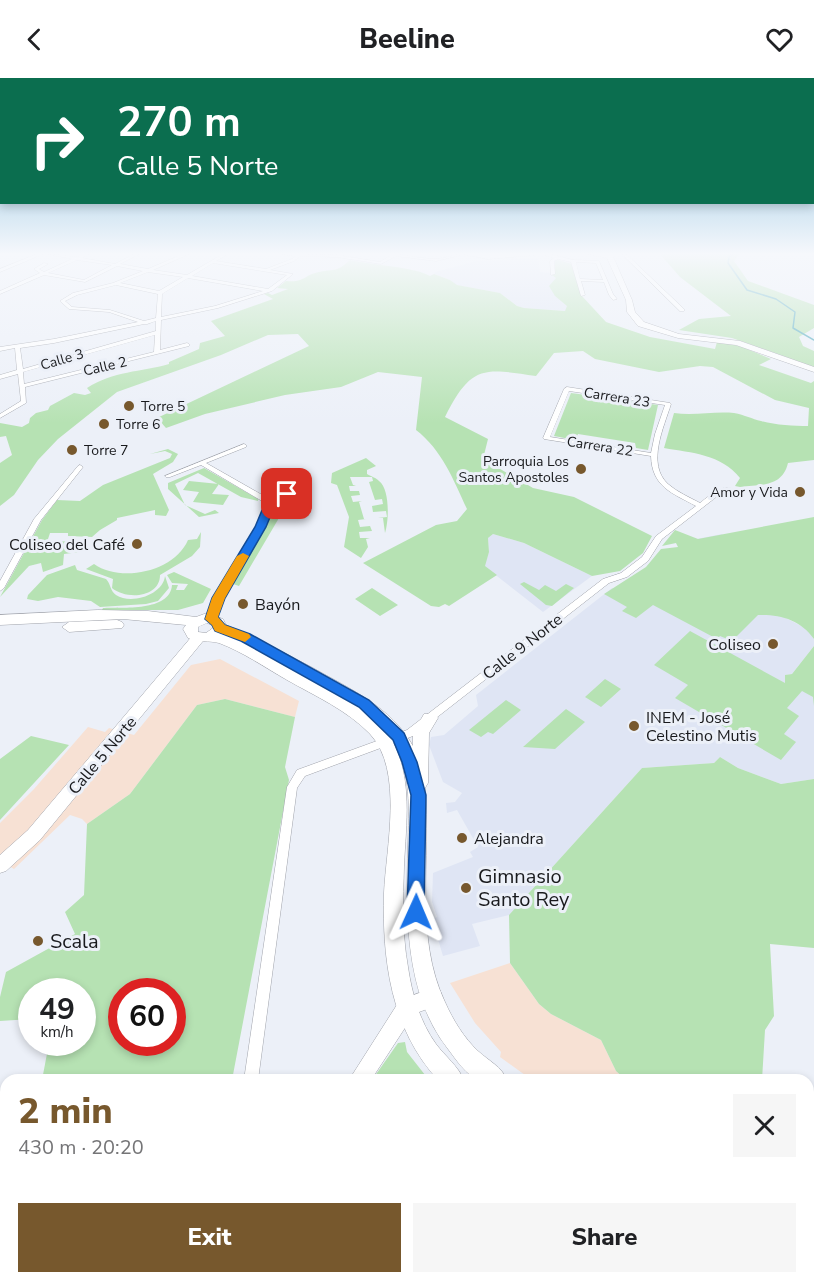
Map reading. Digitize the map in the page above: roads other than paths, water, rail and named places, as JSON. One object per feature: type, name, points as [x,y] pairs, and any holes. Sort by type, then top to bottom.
[{"type":"main road","points":[[0,620],[96,615],[167,616],[204,629],[340,703],[392,740],[410,762],[419,795]]},
{"type":"main road","points":[[0,629],[127,625],[204,629]]},
{"type":"main road","points":[[430,718],[421,733],[422,769],[419,795],[416,912],[423,969],[446,1031],[461,1050],[488,1074]]},
{"type":"main road","points":[[392,740],[397,777],[398,816],[392,911],[397,970],[407,1007],[420,1039],[448,1074]]},
{"type":"street","points":[[100,310],[110,311],[147,323]]},
{"type":"street","points":[[157,353],[159,310]]},
{"type":"street","points":[[0,349],[205,310]]},
{"type":"street","points":[[630,310],[640,324],[678,336],[737,343],[814,370]]},
{"type":"street","name":"Calle 3","points":[[0,377],[159,332]]},
{"type":"street","name":"Calle 2","points":[[22,386],[187,345]]},
{"type":"street","points":[[0,416],[24,402],[17,346]]},
{"type":"street","name":"Carrera 23","points":[[546,438],[567,389],[668,404],[654,455]]},
{"type":"street","name":"Carrera 22","points":[[546,438],[654,455]]},
{"type":"street","points":[[168,476],[244,446]]},
{"type":"street","points":[[654,455],[656,474],[663,484],[700,506]]},
{"type":"street","points":[[201,463],[271,503],[287,504]]},
{"type":"street","points":[[0,588],[38,519],[80,467]]},
{"type":"street","points":[[271,503],[303,484]]},
{"type":"street","name":"Calle 9 Norte","points":[[252,1074],[292,787],[295,780],[301,773],[410,733],[606,581],[624,575],[645,559],[659,538],[700,506],[723,489],[732,490]]},
{"type":"street","name":"Calle 5 Norte","points":[[0,866],[34,835],[204,629],[219,598],[261,527],[271,503]]},
{"type":"street","points":[[363,1074],[407,1007],[433,997]]},
{"type":"waterway","points":[[792,310],[795,312],[793,328],[814,340]]},
{"type":"place","name":"Torre 5","points":[[129,406]]},
{"type":"place","name":"Torre 6","points":[[104,424]]},
{"type":"place","name":"Torre 7","points":[[72,450]]},
{"type":"place","name":"Parroquia Los Santos Apostoles","points":[[581,469]]},
{"type":"place","name":"Amor y Vida","points":[[800,492]]},
{"type":"place","name":"Coliseo del Café","points":[[137,544]]},
{"type":"place","name":"Bayón","points":[[243,604]]},
{"type":"place","name":"Coliseo","points":[[773,644]]},
{"type":"place","name":"INEM - José Celestino Mutis","points":[[634,726]]},
{"type":"place","name":"Alejandra","points":[[462,838]]},
{"type":"place","name":"Gimnasio Santo Rey","points":[[466,888]]},
{"type":"place","name":"Scala","points":[[38,941]]}]
